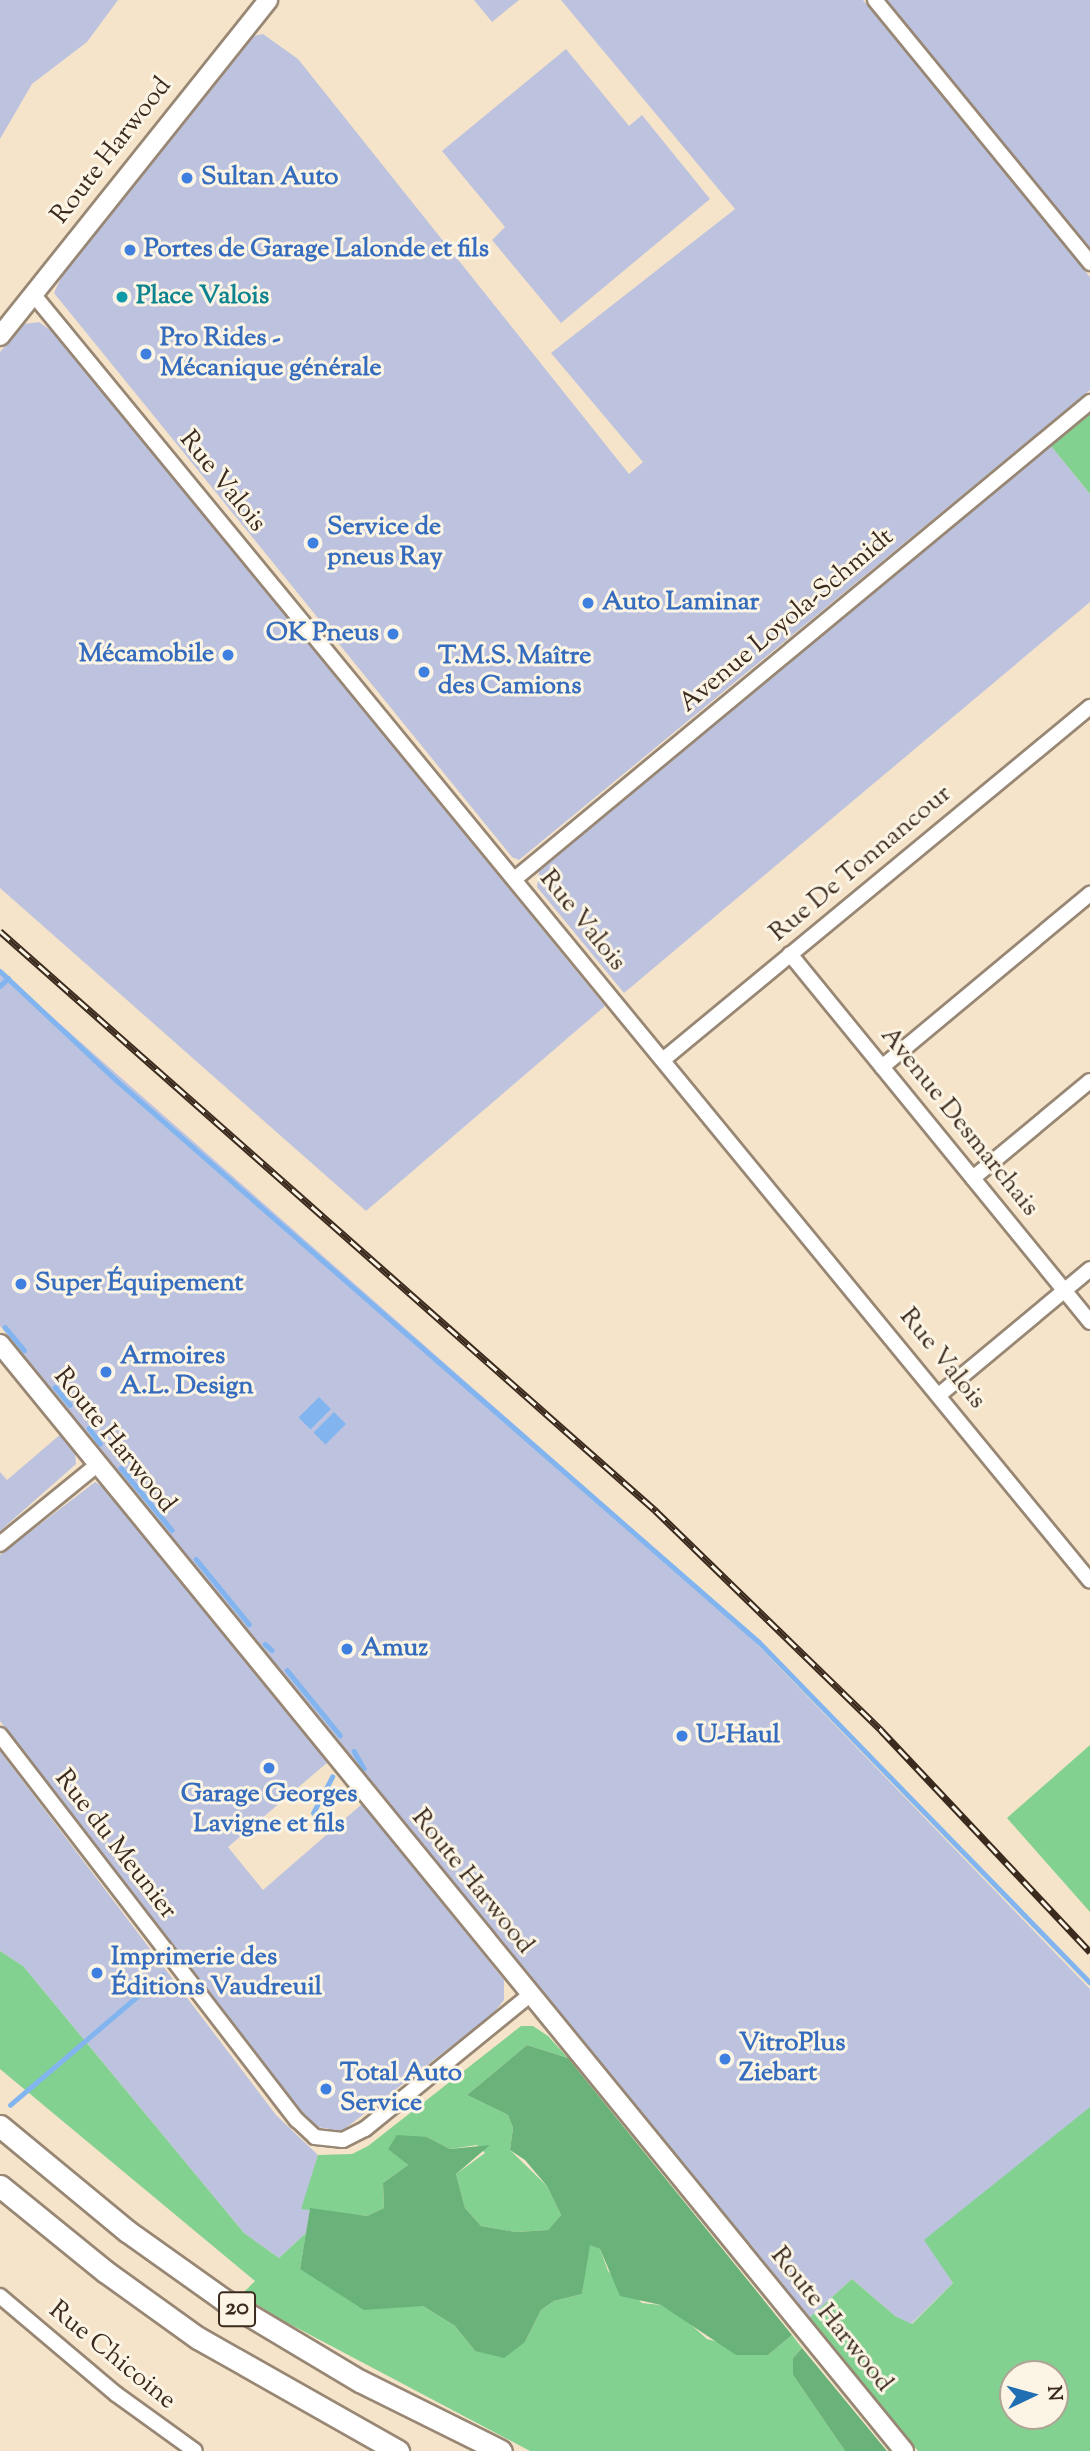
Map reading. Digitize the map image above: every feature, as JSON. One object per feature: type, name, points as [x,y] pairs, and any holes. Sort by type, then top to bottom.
[{"type":"highway","name":"20","points":[[0,2126],[127,2231],[224,2300],[360,2381],[501,2451]]},
{"type":"highway","name":"20","points":[[0,2186],[106,2272],[198,2338],[398,2451]]},
{"type":"main road","name":"Route Harwood","points":[[0,336],[268,0]]},
{"type":"main road","name":"Route Harwood","points":[[0,1344],[904,2451]]},
{"type":"street","points":[[875,0],[1090,263]]},
{"type":"street","name":"Rue Valois","points":[[33,294],[516,878],[1090,1581]]},
{"type":"street","name":"Avenue Loyola-Schmidt","points":[[516,878],[1090,402]]},
{"type":"street","name":"Rue De Tonnancour","points":[[664,1059],[1090,707]]},
{"type":"street","points":[[882,1067],[1090,894]]},
{"type":"street","name":"Avenue Desmarchais","points":[[790,954],[1090,1322]]},
{"type":"street","points":[[974,1178],[1090,1081]]},
{"type":"street","points":[[939,1395],[1090,1269]]},
{"type":"street","points":[[0,1544],[98,1464]]},
{"type":"street","name":"Rue du Meunier","points":[[0,1735],[297,2120],[315,2137],[343,2140],[365,2129],[530,1996]]},
{"type":"street","name":"Rue Chicoine","points":[[0,2296],[116,2394],[195,2451]]},
{"type":"shaded area","points":[[0,0],[118,0],[87,42],[32,84],[0,139]]},
{"type":"shaded area","points":[[474,0],[519,0],[492,22]]},
{"type":"shaded area","points":[[561,0],[863,0],[1090,277],[1090,390],[519,860],[512,857],[54,293],[63,273],[240,49],[250,37],[263,34],[298,59],[629,474],[643,462],[551,353],[735,209]]},
{"type":"shaded area","points":[[886,0],[1090,0],[1090,249],[1027,173]]},
{"type":"shaded area","points":[[566,49],[629,126],[642,115],[710,199],[561,323],[492,240],[505,227],[442,151]]},
{"type":"shaded area","points":[[39,322],[53,332],[605,1006],[366,1211],[0,888],[0,352],[24,324]]},
{"type":"shaded area","points":[[1051,446],[1090,494],[1090,602],[624,993],[537,887],[539,871]]},
{"type":"shaded area","points":[[0,971],[720,1606],[1090,1989],[1090,2118],[925,2240],[953,2283],[911,2324],[895,2316],[852,2279],[808,2319],[0,1326]]},
{"type":"shaded area","points":[[62,1433],[75,1453],[76,1464],[0,1531],[0,1472],[7,1480]]},
{"type":"shaded area","points":[[95,1482],[108,1490],[328,1762],[228,1847],[263,1890],[362,1804],[504,1980],[504,2000],[493,2014],[342,2131],[317,2127],[299,2110],[0,1721],[0,1555]]},
{"type":"shaded area","points":[[0,1751],[276,2115],[318,2155],[302,2209],[310,2208],[306,2233],[279,2258],[244,2233],[23,1966],[0,1951]]},
{"type":"green space","points":[[1090,414],[1090,494],[1051,446]]},
{"type":"green space","points":[[1090,1745],[1090,1912],[1007,1818]]},
{"type":"green space","points":[[0,1951],[23,1966],[244,2233],[279,2258],[306,2233],[300,2269],[384,2305],[423,2306],[455,2326],[475,2351],[525,2342],[541,2310],[554,2301],[582,2294],[589,2244],[600,2249],[608,2271],[642,2303],[661,2305],[680,2315],[707,2339],[768,2355],[792,2335],[802,2348],[793,2358],[793,2375],[845,2451],[530,2451],[284,2321],[241,2295],[255,2281],[0,2069]]},
{"type":"green space","points":[[521,2026],[533,2026],[548,2036],[568,2058],[527,2045],[467,2095],[508,2115],[513,2128],[510,2150],[547,2186],[561,2215],[548,2230],[516,2232],[481,2226],[465,2208],[456,2174],[485,2153],[477,2145],[450,2149],[427,2137],[388,2148],[408,2165],[383,2183],[384,2208],[367,2216],[301,2209],[318,2155],[352,2154],[368,2146]]},
{"type":"green space","points":[[527,2045],[568,2058],[792,2335],[768,2355],[736,2355],[661,2305],[620,2296],[600,2249],[590,2245],[582,2294],[554,2301],[541,2310],[525,2342],[504,2358],[475,2351],[455,2326],[423,2306],[364,2310],[300,2269],[310,2208],[367,2216],[384,2208],[383,2183],[408,2165],[388,2149],[397,2135],[427,2137],[450,2149],[490,2145],[456,2174],[465,2208],[481,2226],[516,2232],[548,2230],[561,2215],[547,2186],[525,2160],[510,2150],[513,2128],[508,2115],[467,2095]]},
{"type":"green space","points":[[1090,2107],[1090,2451],[918,2451],[808,2319],[852,2279],[895,2316],[912,2324],[953,2283],[924,2240]]},
{"type":"green space","points":[[802,2348],[887,2451],[845,2451],[793,2375],[793,2358]]},
{"type":"water","points":[[319,1397],[331,1409],[311,1430],[298,1418]]},
{"type":"water","points":[[334,1412],[346,1424],[326,1445],[313,1433]]},
{"type":"waterway","points":[[0,971],[115,1079],[759,1642],[1090,1982]]},
{"type":"waterway","points":[[0,986],[8,978]]},
{"type":"waterway","points":[[5,1327],[24,1350]]},
{"type":"waterway","points":[[55,1387],[70,1405]]},
{"type":"waterway","points":[[89,1428],[100,1443]]},
{"type":"waterway","points":[[121,1468],[172,1530]]},
{"type":"waterway","points":[[196,1559],[249,1624]]},
{"type":"waterway","points":[[265,1644],[272,1650]]},
{"type":"waterway","points":[[287,1670],[340,1735]]},
{"type":"waterway","points":[[354,1751],[364,1768]]},
{"type":"waterway","points":[[313,1813],[332,1777]]},
{"type":"waterway","points":[[10,2105],[162,1975]]},
{"type":"railway","points":[[0,931],[656,1511],[881,1730],[1090,1952]]},
{"type":"place","name":"Sultan Auto","points":[[187,178]]},
{"type":"place","name":"Portes de Garage Lalonde et fils","points":[[130,250]]},
{"type":"place","name":"Place Valois","points":[[122,297]]},
{"type":"place","name":"Pro Rides - Mécanique générale","points":[[146,354]]},
{"type":"place","name":"Service de pneus Ray","points":[[313,543]]},
{"type":"place","name":"Auto Laminar","points":[[588,603]]},
{"type":"place","name":"OK Pneus","points":[[393,634]]},
{"type":"place","name":"Mécamobile","points":[[228,655]]},
{"type":"place","name":"T.M.S. Maître des Camions","points":[[424,672]]},
{"type":"place","name":"Super Équipement","points":[[21,1284]]},
{"type":"place","name":"Armoires A.L. Design","points":[[106,1372]]},
{"type":"place","name":"Amuz","points":[[347,1649]]},
{"type":"place","name":"U-Haul","points":[[682,1736]]},
{"type":"place","name":"Garage Georges Lavigne et fils","points":[[269,1768]]},
{"type":"place","name":"Imprimerie des Éditions Vaudreuil","points":[[97,1973]]},
{"type":"place","name":"VitroPlus Ziebart","points":[[725,2059]]},
{"type":"place","name":"Total Auto Service","points":[[326,2089]]}]
